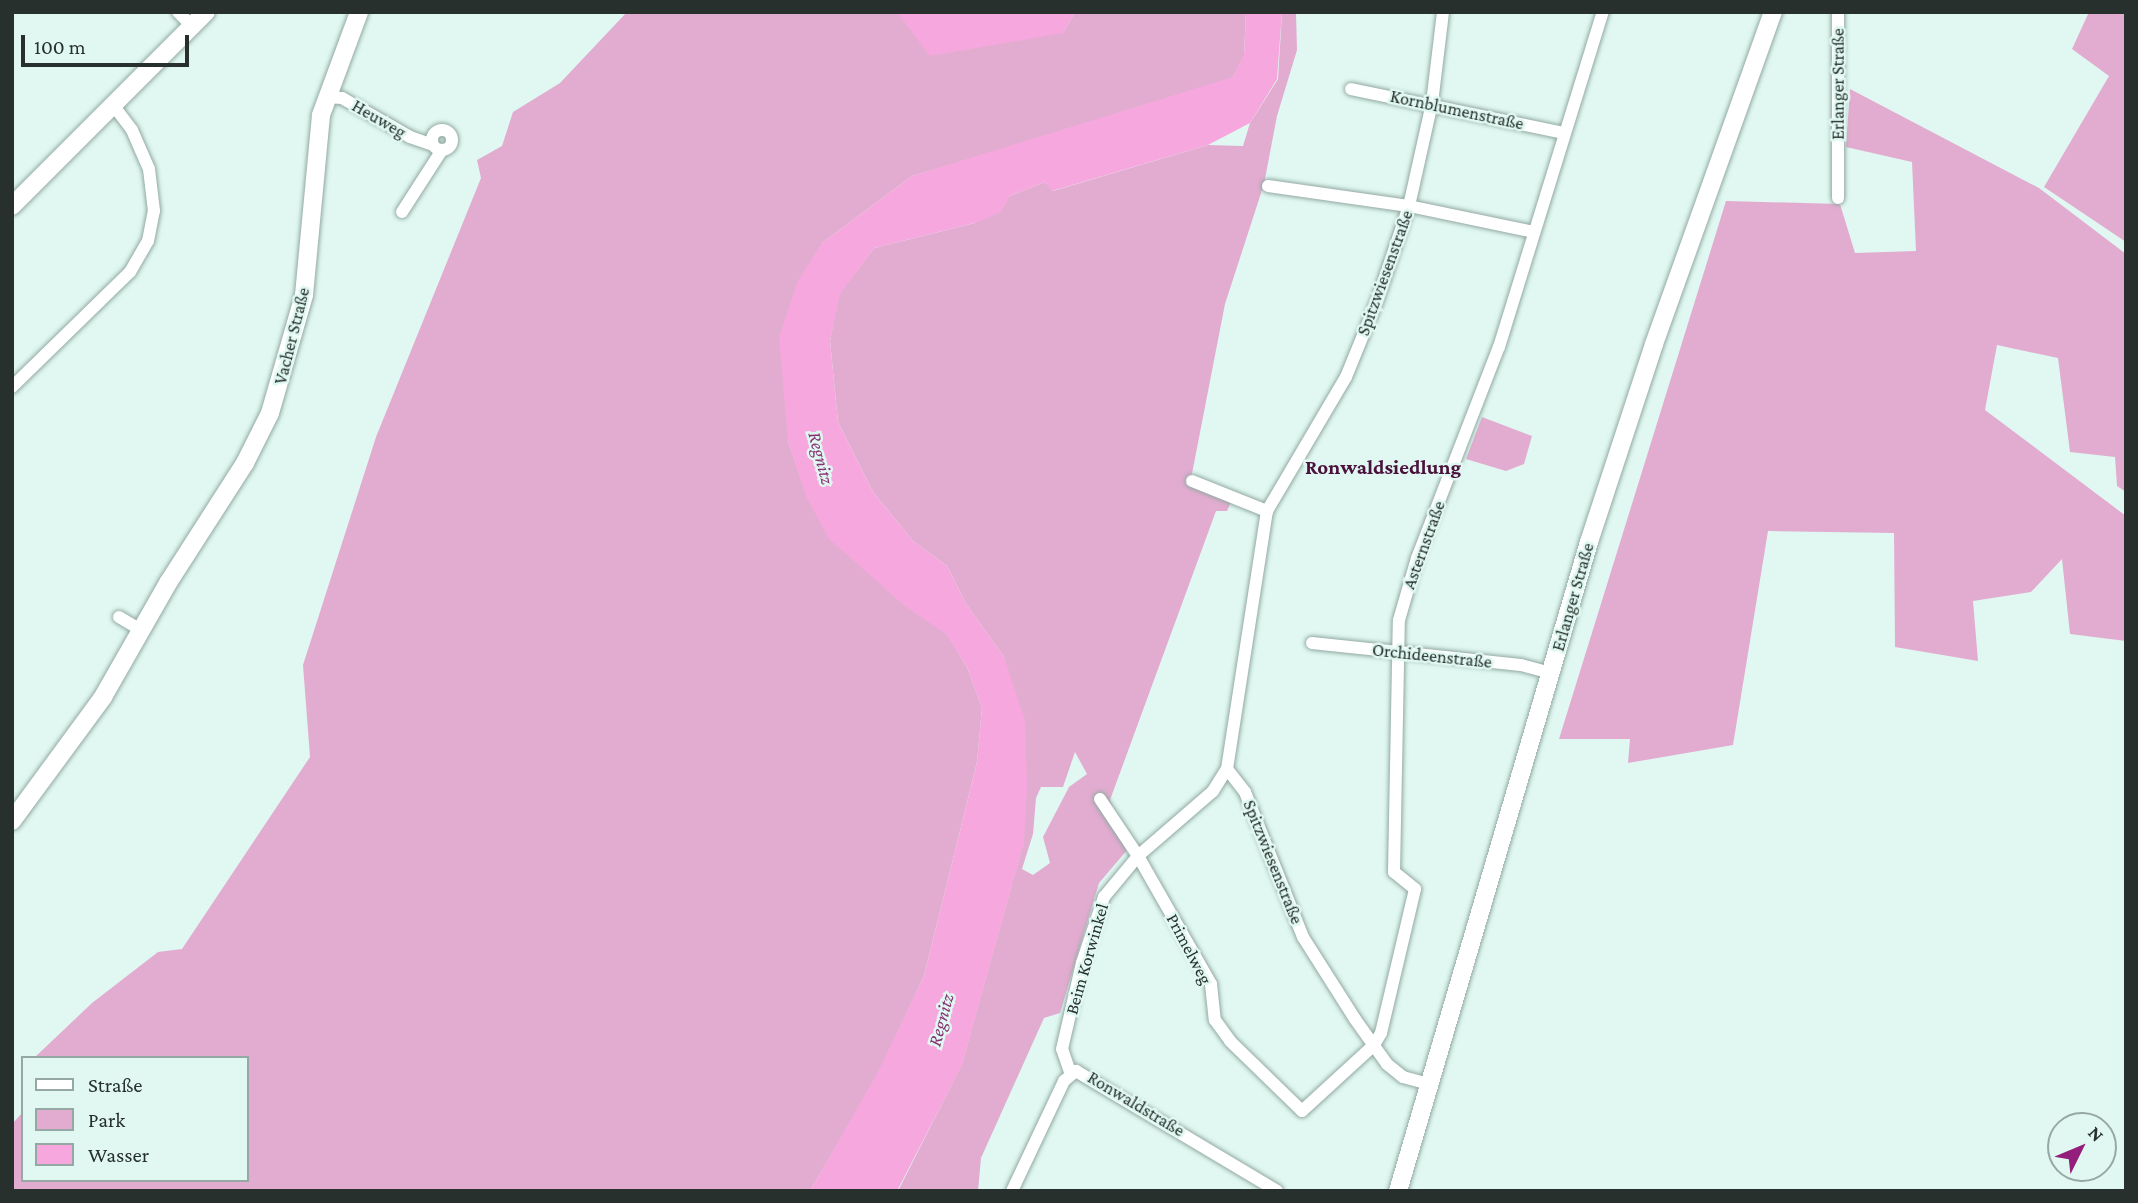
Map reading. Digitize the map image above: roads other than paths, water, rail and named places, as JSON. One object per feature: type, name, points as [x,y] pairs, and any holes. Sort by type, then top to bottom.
[{"type":"main road","points":[[12,206],[206,12]]},
{"type":"main road","name":"Vacher Straße","points":[[12,821],[92,714],[245,463],[280,386],[304,295],[325,97],[359,12]]},
{"type":"main road","name":"Erlanger Straße","points":[[1398,1191],[1551,673],[1654,344],[1773,12]]},
{"type":"street","points":[[178,12],[192,26]]},
{"type":"street","name":"Spitzwiesenstraße","points":[[1429,1084],[1404,1077],[1374,1045],[1303,937],[1245,792],[1227,769],[1267,512],[1346,377],[1409,206],[1432,103],[1443,12]]},
{"type":"street","name":"Asternstraße","points":[[1374,1045],[1381,1033],[1415,889],[1394,872],[1398,652],[1407,587],[1499,347],[1603,12]]},
{"type":"street","name":"Erlanger Straße","points":[[1838,12],[1838,198]]},
{"type":"street","name":"Kornblumenstraße","points":[[1351,89],[1432,103],[1564,133]]},
{"type":"street","name":"Heuweg","points":[[325,97],[342,98],[410,137],[438,148],[402,212]]},
{"type":"street","points":[[12,387],[130,272],[148,241],[153,211],[149,169],[132,130],[113,105]]},
{"type":"street","points":[[1268,186],[1409,206],[1533,232]]},
{"type":"street","points":[[1192,481],[1267,512]]},
{"type":"street","points":[[119,617],[141,630]]},
{"type":"street","name":"Orchideenstraße","points":[[1312,643],[1551,673]]},
{"type":"street","name":"Beim Korwinkel","points":[[1070,1072],[1062,1049],[1082,963],[1104,897],[1138,856],[1213,791],[1227,769]]},
{"type":"street","name":"Primelweg","points":[[1100,799],[1138,856],[1211,984],[1214,1020],[1230,1041],[1303,1111],[1374,1045]]},
{"type":"street","name":"Ronwaldstraße","points":[[1012,1191],[1070,1072],[1093,1078],[1277,1191]]},
{"type":"water","points":[[897,12],[1075,12],[1063,33],[930,56]]},
{"type":"water","name":"Regnitz","points":[[1246,12],[1282,12],[1277,79],[1250,123],[1208,145],[1052,191],[1045,182],[1010,196],[1001,212],[975,223],[874,248],[840,294],[830,341],[838,422],[873,492],[913,541],[947,566],[966,604],[1004,657],[1025,720],[1027,787],[1024,842],[962,1065],[897,1191],[810,1191],[878,1072],[924,976],[977,762],[982,708],[967,667],[946,634],[905,606],[829,539],[806,496],[788,441],[779,338],[798,281],[822,243],[912,176],[1233,77],[1244,55]]},
{"type":"district","name":"Ronwaldsiedlung","points":[[1383,467]]}]
